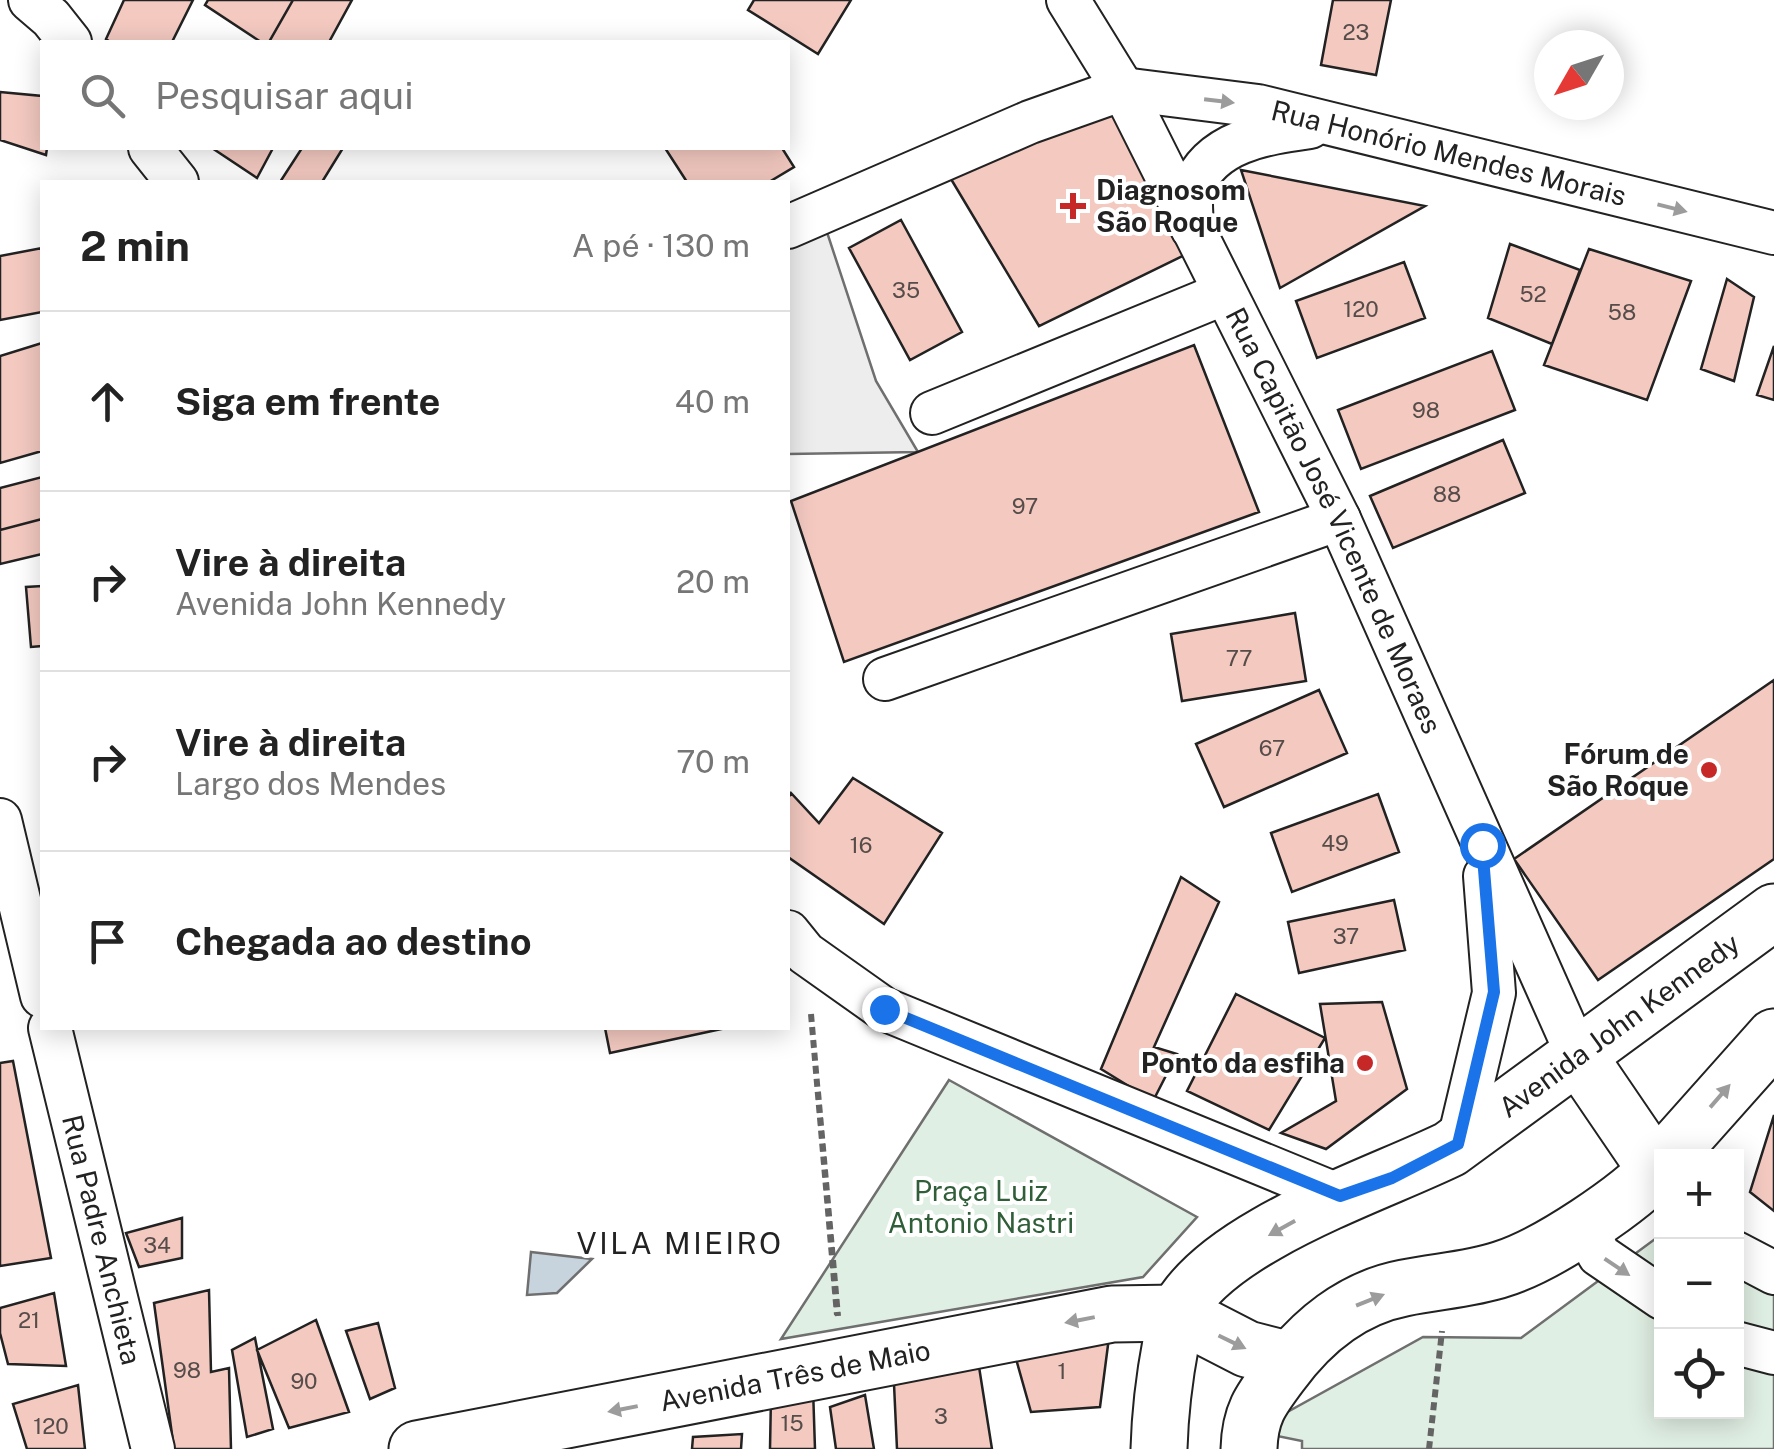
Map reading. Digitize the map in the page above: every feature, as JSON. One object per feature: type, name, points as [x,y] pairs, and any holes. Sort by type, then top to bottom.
[{"type":"main road","name":"Avenida John Kennedy","points":[[1159,1449],[1160,1398],[1177,1314],[1220,1261],[1340,1196],[1392,1178],[1458,1144],[1774,912]]},
{"type":"main road","points":[[1678,1149],[1774,1038]]},
{"type":"main road","points":[[1577,1054],[1654,1156]]},
{"type":"main road","points":[[1250,1449],[1254,1411],[1290,1360],[1328,1320],[1402,1288],[1448,1283],[1504,1269],[1542,1253],[1654,1173]]},
{"type":"main road","name":"Avenida Três de Maio","points":[[417,1449],[1112,1314],[1177,1314]]},
{"type":"main road","points":[[1177,1314],[1247,1350],[1290,1360]]},
{"type":"street","points":[[30,0],[68,40]]},
{"type":"street","name":"Rua Capitão José Vicente de Moraes","points":[[1068,0],[1122,89],[1339,519],[1577,1054]]},
{"type":"street","points":[[790,226],[1030,122],[1122,89]]},
{"type":"street","name":"Rua Honório Mendes Morais","points":[[1122,89],[1258,106],[1774,233]]},
{"type":"street","points":[[1192,228],[1193,188],[1213,160],[1238,142],[1254,137],[1329,124]]},
{"type":"street","points":[[152,150],[174,180]]},
{"type":"street","points":[[932,412],[1226,293]]},
{"type":"street","points":[[885,679],[1339,519]]},
{"type":"street","points":[[0,820],[40,988]]},
{"type":"street","points":[[1458,1144],[1494,992],[1482,845]]},
{"type":"street","points":[[796,943],[884,1009],[1340,1196]]},
{"type":"street","name":"Rua Padre Anchieta","points":[[50,1030],[152,1449]]},
{"type":"street","points":[[1585,1226],[1600,1255],[1654,1292]]},
{"type":"street","points":[[1744,1256],[1774,1272]]},
{"type":"street","points":[[1744,1345],[1774,1353]]},
{"type":"path","points":[[796,943],[810,1012],[838,1327],[818,1092]]},
{"type":"path","points":[[1429,1449],[1448,1283]]},
{"type":"green space","name":"Praça Luiz Antonio Nastri","points":[[949,1080],[1197,1217],[1143,1277],[781,1339]]},
{"type":"green space","points":[[1654,1240],[1654,1419],[1744,1419],[1744,1268],[1774,1281],[1774,1449],[1302,1449],[1302,1441],[1253,1431],[1423,1337],[1521,1338]]},
{"type":"shaded area","points":[[822,217],[876,381],[918,452],[790,454],[790,231]]},
{"type":"shaded area","points":[[531,1252],[592,1259],[557,1293],[527,1295]]},
{"type":"building","points":[[124,0],[193,0],[173,40],[106,39]]},
{"type":"building","points":[[208,0],[293,0],[270,40],[258,40],[205,5]]},
{"type":"building","points":[[293,0],[352,0],[330,40],[270,40]]},
{"type":"building","points":[[754,0],[851,0],[818,54],[748,10]]},
{"type":"building","points":[[1333,0],[1391,0],[1376,75],[1321,65]]},
{"type":"building","name":"Diagnosom São Roque","points":[[1121,91],[1199,248],[1039,326],[942,164]]},
{"type":"building","points":[[0,92],[40,96],[40,150],[47,150],[46,155],[0,140]]},
{"type":"building","points":[[215,150],[272,150],[257,178]]},
{"type":"building","points":[[301,150],[342,150],[323,180],[281,180]]},
{"type":"building","points":[[666,150],[783,150],[794,167],[772,180],[686,180]]},
{"type":"building","points":[[1241,170],[1425,206],[1280,288]]},
{"type":"building","points":[[901,220],[962,332],[910,360],[849,248]]},
{"type":"building","points":[[1510,244],[1580,270],[1552,344],[1488,318]]},
{"type":"building","points":[[40,248],[40,312],[0,320],[0,256]]},
{"type":"building","points":[[1589,249],[1691,281],[1647,400],[1544,365]]},
{"type":"building","points":[[1404,262],[1425,318],[1317,358],[1296,301]]},
{"type":"building","points":[[1727,279],[1754,297],[1734,381],[1701,369]]},
{"type":"building","points":[[40,344],[40,452],[0,463],[0,356]]},
{"type":"building","points":[[1194,345],[1259,512],[844,662],[791,501]]},
{"type":"building","points":[[1774,346],[1774,400],[1757,395]]},
{"type":"building","points":[[1492,351],[1515,410],[1361,469],[1338,410]]},
{"type":"building","points":[[1503,440],[1525,493],[1393,548],[1370,496]]},
{"type":"building","points":[[40,478],[40,520],[0,530],[0,488]]},
{"type":"building","points":[[40,520],[40,554],[0,564],[0,530]]},
{"type":"building","points":[[40,586],[40,646],[31,647],[26,587]]},
{"type":"building","points":[[1295,613],[1306,681],[1182,701],[1171,634]]},
{"type":"building","name":"Fórum de São Roque","points":[[1774,680],[1774,859],[1598,980],[1514,859]]},
{"type":"building","points":[[1319,690],[1347,753],[1224,807],[1196,744]]},
{"type":"building","points":[[853,778],[942,833],[884,924],[790,858],[791,793],[819,823]]},
{"type":"building","points":[[1378,794],[1399,852],[1292,892],[1271,833]]},
{"type":"building","points":[[1181,877],[1219,902],[1154,1047],[1177,1054],[1153,1101],[1101,1069]]},
{"type":"building","points":[[1394,900],[1405,950],[1299,973],[1288,922]]},
{"type":"building","points":[[1236,994],[1325,1038],[1269,1130],[1187,1091]]},
{"type":"building","name":"Ponto da esfiha","points":[[1382,1002],[1407,1089],[1326,1149],[1281,1133],[1336,1101],[1320,1004]]},
{"type":"building","points":[[605,1030],[717,1030],[610,1053]]},
{"type":"building","points":[[13,1061],[51,1258],[0,1266],[0,1063]]},
{"type":"building","points":[[1774,1115],[1774,1211],[1750,1192]]},
{"type":"building","points":[[182,1218],[182,1258],[139,1267],[126,1233]]},
{"type":"building","points":[[209,1290],[211,1372],[229,1368],[231,1449],[174,1449],[154,1303]]},
{"type":"building","points":[[54,1293],[66,1366],[8,1364],[0,1333],[0,1308]]},
{"type":"building","points":[[1112,1314],[1100,1407],[1031,1412],[1009,1334]]},
{"type":"building","points":[[316,1320],[349,1412],[289,1428],[257,1350]]},
{"type":"building","points":[[378,1323],[395,1388],[370,1399],[346,1331]]},
{"type":"building","points":[[255,1338],[273,1429],[247,1437],[232,1350]]},
{"type":"building","points":[[977,1354],[992,1449],[897,1449],[894,1384]]},
{"type":"building","points":[[78,1385],[85,1449],[27,1449],[13,1404]]},
{"type":"building","points":[[813,1388],[815,1449],[770,1449],[771,1396]]},
{"type":"building","points":[[865,1395],[874,1449],[836,1449],[830,1407]]},
{"type":"building","points":[[742,1434],[741,1449],[692,1449],[693,1437]]},
{"type":"place","name":"Diagnosom São Roque","points":[[1073,206]]},
{"type":"place","name":"Fórum de São Roque","points":[[1709,770]]},
{"type":"place","name":"Ponto da esfiha","points":[[1365,1063]]},
{"type":"district","name":"VILA MIEIRO","points":[[680,1244]]},
{"type":"route","points":[[884,1009],[1340,1196],[1392,1178],[1458,1144],[1494,992],[1482,845]]}]
